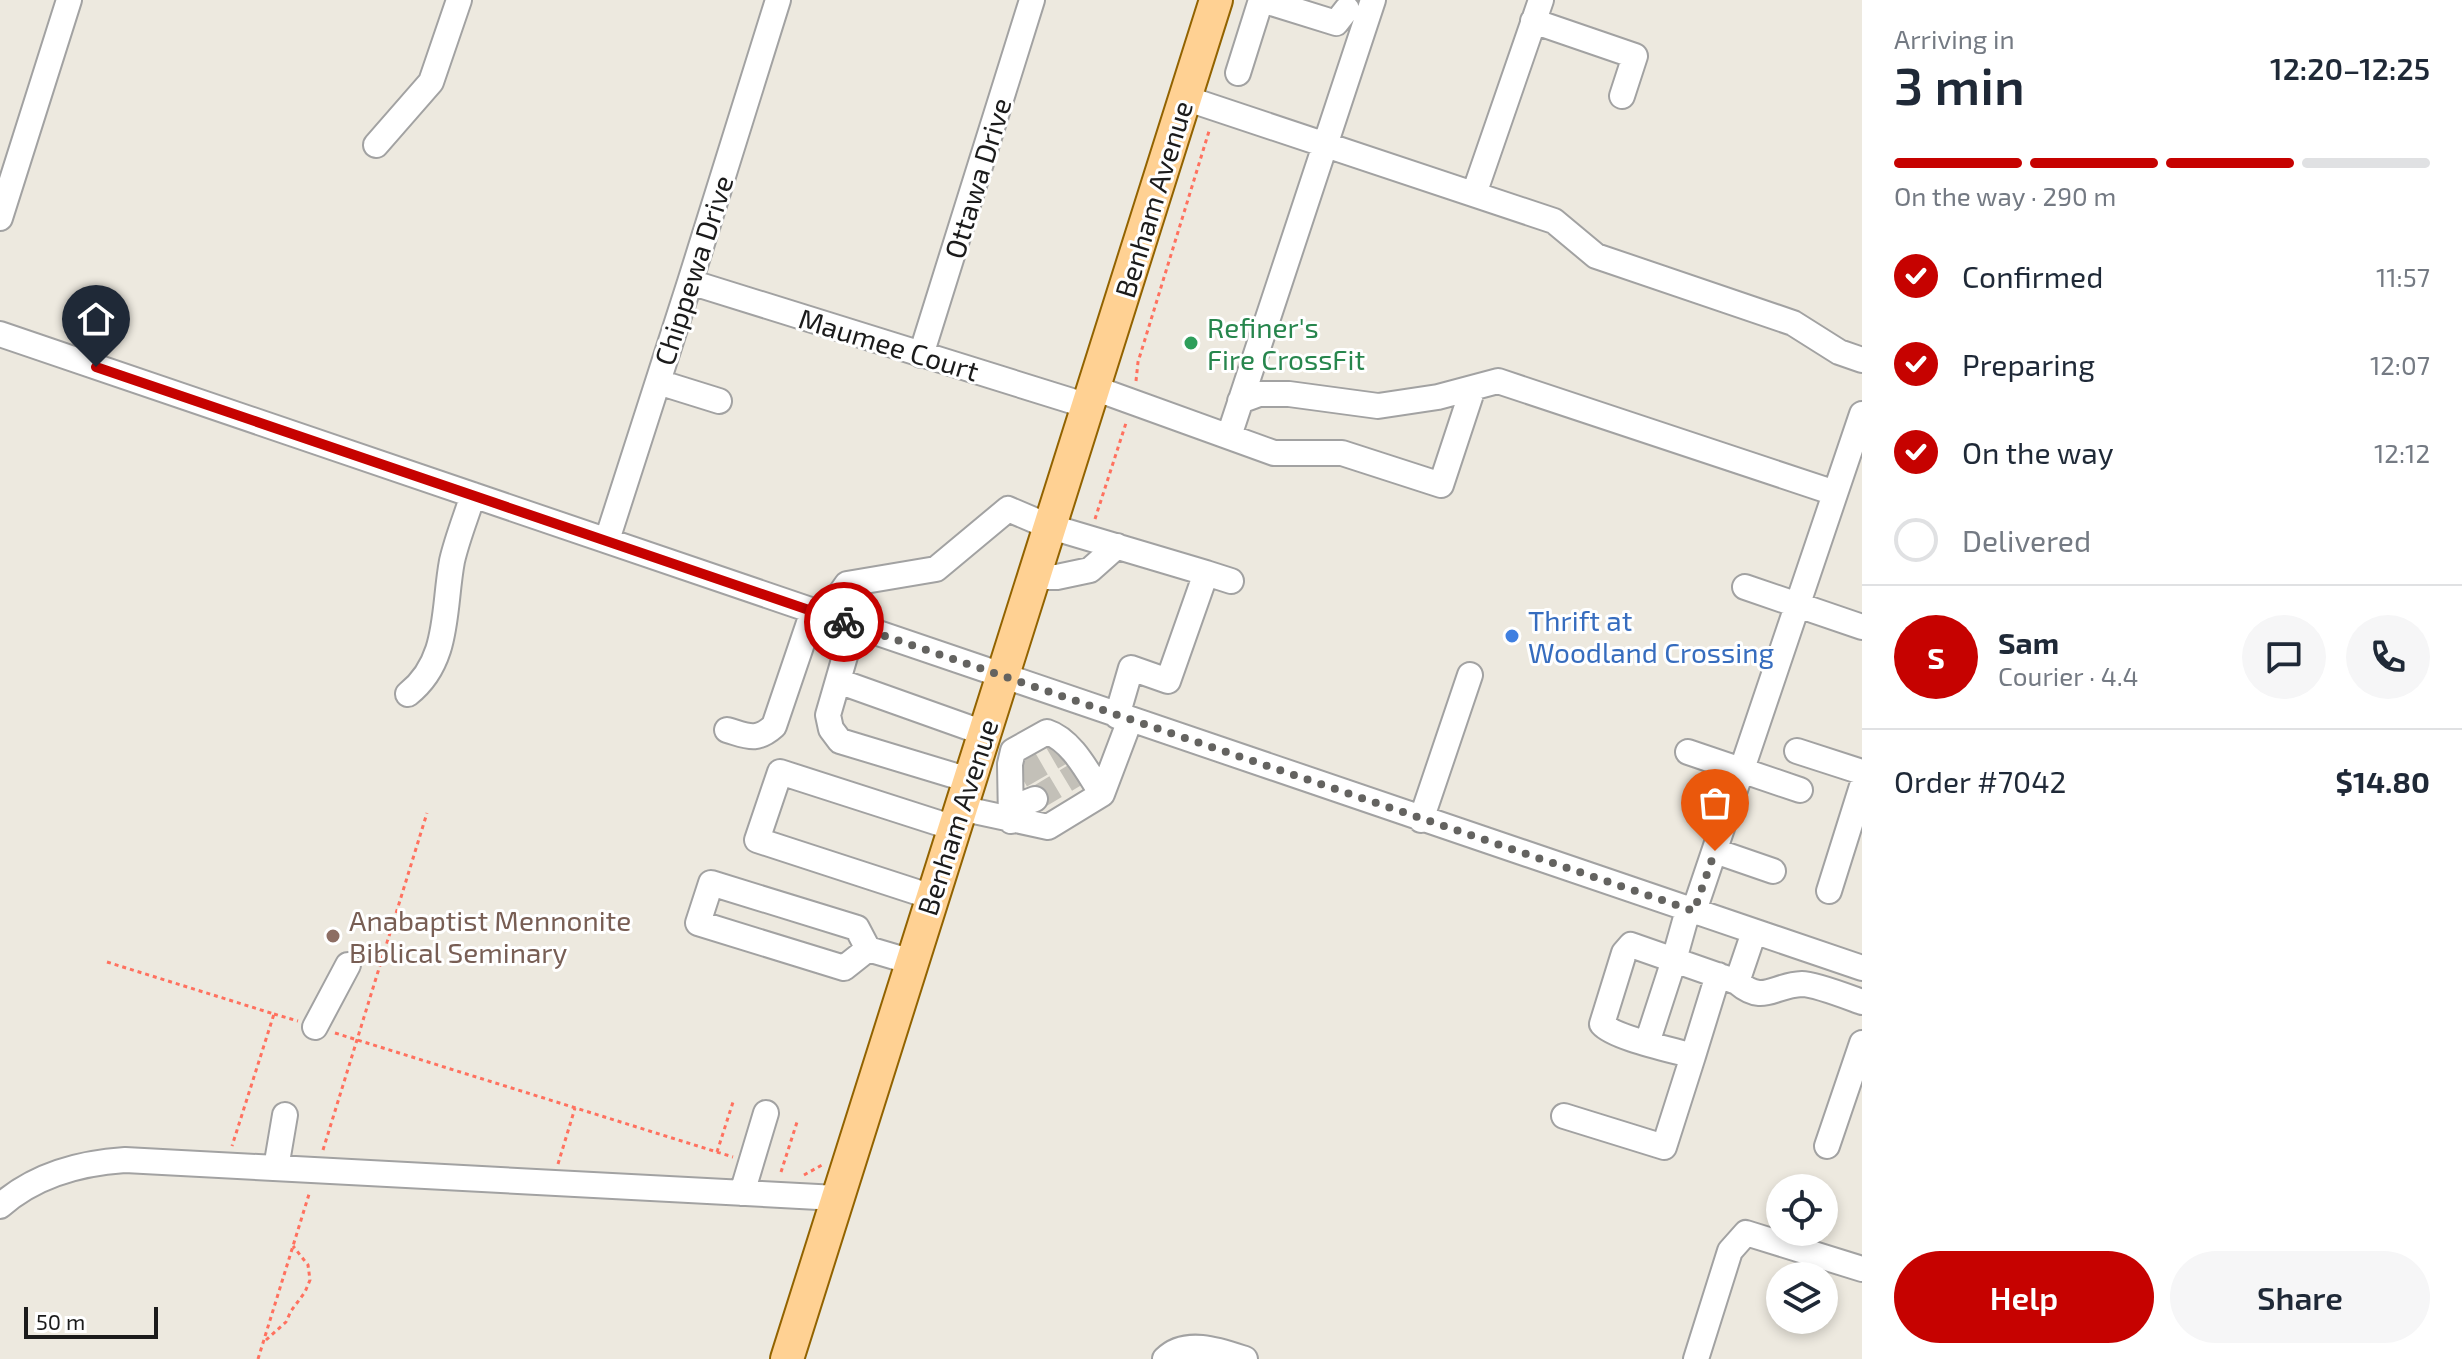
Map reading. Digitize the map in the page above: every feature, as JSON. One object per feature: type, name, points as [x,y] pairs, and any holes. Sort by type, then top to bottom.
[{"type":"main road","name":"Benham Avenue","points":[[787,1359],[1216,0]]},
{"type":"street","points":[[0,218],[69,0]]},
{"type":"street","points":[[376,145],[431,82],[459,0]]},
{"type":"street","name":"Chippewa Drive","points":[[607,540],[778,0]]},
{"type":"street","name":"Ottawa Drive","points":[[921,355],[1032,0]]},
{"type":"street","points":[[1238,73],[1262,0],[1336,23],[1347,9]]},
{"type":"street","points":[[1229,436],[1373,0]]},
{"type":"street","points":[[1474,194],[1537,10],[1635,56],[1622,96]]},
{"type":"street","points":[[1185,98],[1554,221],[1596,256],[1793,323],[1839,352],[1862,360]]},
{"type":"street","name":"Maumee Court","points":[[690,282],[921,355],[1091,397],[1133,402],[1274,453],[1342,453],[1441,485],[1473,388]]},
{"type":"street","points":[[0,334],[1862,968]]},
{"type":"street","points":[[1240,401],[1259,394],[1289,394],[1378,406],[1438,397],[1498,381],[1835,493]]},
{"type":"street","points":[[658,382],[719,401]]},
{"type":"street","points":[[1647,1043],[1862,414]]},
{"type":"street","points":[[408,694],[429,673],[441,638],[452,561],[473,495]]},
{"type":"street","points":[[727,730],[752,737],[763,735],[774,726],[819,613],[847,584],[936,569],[1008,509],[1048,526],[1231,581]]},
{"type":"street","points":[[1032,577],[1057,577],[1090,570],[1117,546]]},
{"type":"street","points":[[932,897],[757,840],[780,772],[1012,814],[1048,827],[1102,794],[1124,718],[1131,668],[1168,681],[1206,573]]},
{"type":"street","points":[[1745,587],[1862,627]]},
{"type":"street","points":[[854,625],[828,715],[831,729],[840,741],[961,805]]},
{"type":"street","points":[[1421,820],[1470,675]]},
{"type":"street","points":[[838,681],[984,733]]},
{"type":"street","points":[[1012,814],[1016,779],[1010,764],[1013,751],[1047,732],[1055,735],[1080,772],[1102,794]]},
{"type":"street","points":[[1797,751],[1862,785],[1829,891]]},
{"type":"street","points":[[1688,752],[1800,790]]},
{"type":"street","points":[[1012,814],[1035,799]]},
{"type":"street","points":[[1715,851],[1773,871]]},
{"type":"street","points":[[868,949],[844,968],[698,923],[711,883],[857,928],[868,949],[912,962]]},
{"type":"street","points":[[1564,1116],[1664,1147],[1693,1056],[1728,978],[1754,932]]},
{"type":"street","points":[[1693,1056],[1608,1031],[1602,1024],[1624,953],[1631,945],[1728,978],[1750,992],[1759,994],[1803,984],[1862,1002]]},
{"type":"street","points":[[315,1027],[348,965]]},
{"type":"street","points":[[1827,1146],[1862,1043]]},
{"type":"street","points":[[742,1193],[766,1113]]},
{"type":"street","points":[[276,1168],[285,1115]]},
{"type":"street","points":[[0,1206],[18,1190],[55,1173],[92,1162],[125,1160],[837,1198]]},
{"type":"street","points":[[1696,1359],[1730,1251],[1746,1233],[1862,1269]]},
{"type":"street","points":[[1165,1359],[1172,1352],[1188,1348],[1216,1350],[1245,1359]]},
{"type":"path","points":[[1089,538],[1133,402],[1138,362],[1216,109]]},
{"type":"path","points":[[258,1359],[427,813]]},
{"type":"path","points":[[107,962],[790,1175]]},
{"type":"path","points":[[227,1165],[274,1014]]},
{"type":"path","points":[[717,1152],[734,1099]]},
{"type":"path","points":[[552,1182],[575,1108]]},
{"type":"path","points":[[781,1172],[798,1119]]},
{"type":"path","points":[[799,1178],[822,1165]]},
{"type":"path","points":[[263,1342],[286,1322],[310,1280],[308,1265],[293,1246]]},
{"type":"tunnel","points":[[1021,776],[1061,753]]},
{"type":"tunnel","points":[[1035,799],[1075,775]]},
{"type":"way so far","points":[[844,622],[1694,911],[1715,851]]},
{"type":"place","name":"Refiner's Fire CrossFit","points":[[1191,343]]},
{"type":"place","name":"Thrift at Woodland Crossing","points":[[1512,636]]},
{"type":"place","name":"Anabaptist Mennonite Biblical Seminary","points":[[333,936]]},
{"type":"route","points":[[96,367],[844,622]]}]
